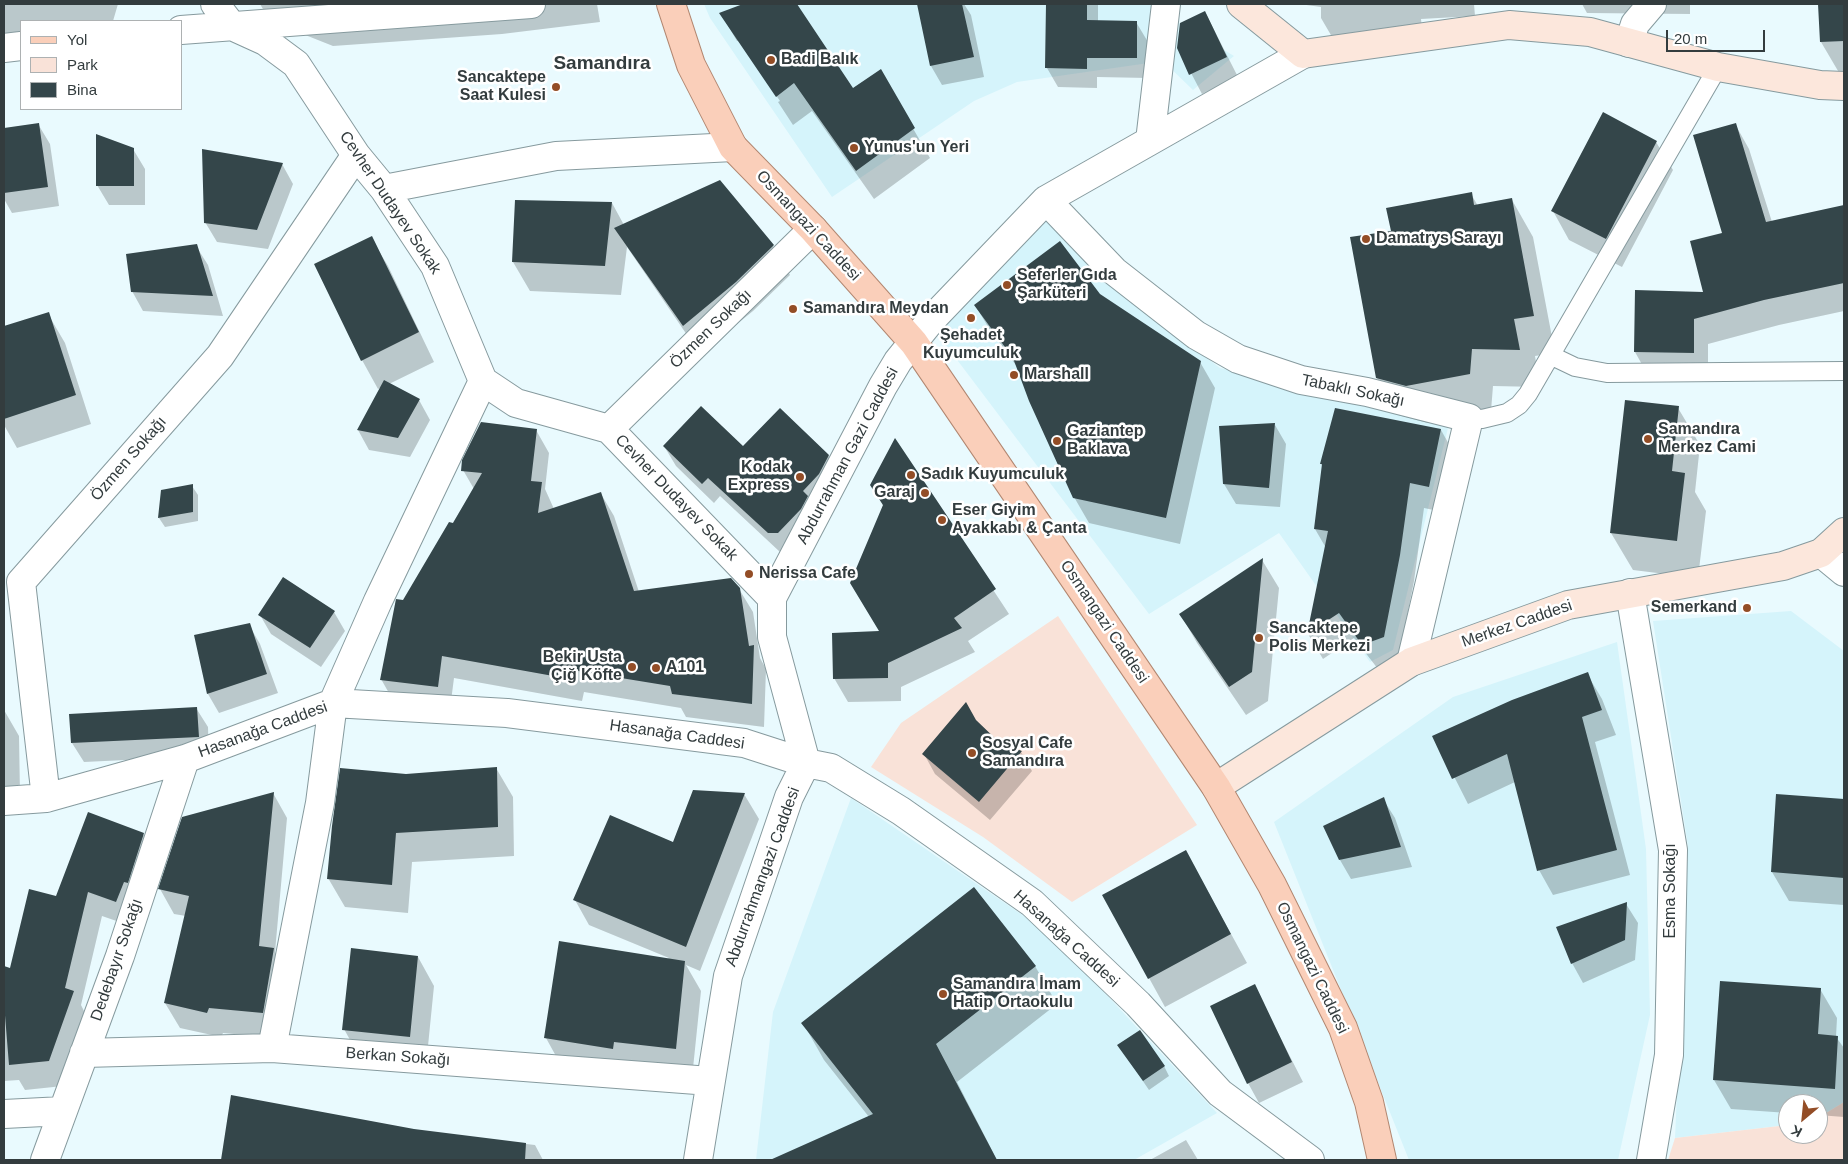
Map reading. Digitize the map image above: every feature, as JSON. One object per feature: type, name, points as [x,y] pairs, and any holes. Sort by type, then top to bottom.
[{"type":"main road","name":"Osmangazi Caddesi","points":[[671,4],[691,65],[733,147],[813,229],[914,343],[1216,787],[1272,885],[1343,1028],[1369,1102],[1382,1160]]},
{"type":"main road","points":[[1241,4],[1303,54],[1509,25],[1590,32],[1718,67],[1820,85],[1844,86]]},
{"type":"main road","name":"Merkez Caddesi","points":[[1216,787],[1411,662],[1568,605],[1783,566],[1821,553],[1844,532]]},
{"type":"street","points":[[216,4],[232,26]]},
{"type":"street","points":[[182,30],[531,4]]},
{"type":"street","points":[[1150,141],[1166,4]]},
{"type":"street","points":[[1629,43],[1636,24],[1652,4]]},
{"type":"street","name":"Cevher Dudayev Sokak","points":[[232,26],[265,41],[296,64],[356,155],[384,189],[435,266],[482,381],[516,403],[609,429],[772,598]]},
{"type":"street","points":[[4,48],[20,46]]},
{"type":"street","points":[[914,343],[932,319],[1046,200],[1303,54]]},
{"type":"street","points":[[384,189],[556,156],[733,147]]},
{"type":"street","name":"Özmen Sokağı","points":[[46,798],[13,581],[220,356],[356,155]]},
{"type":"street","name":"Tabaklı Sokağı","points":[[1046,200],[1114,271],[1196,334],[1238,359],[1301,380],[1367,392],[1469,418]]},
{"type":"street","name":"Özmen Sokağı","points":[[609,429],[813,229]]},
{"type":"street","name":"Abdurrahman Gazi Caddesi","points":[[772,598],[883,386],[898,361],[914,343]]},
{"type":"street","points":[[272,1048],[320,803],[333,703],[378,601],[482,381]]},
{"type":"street","points":[[1411,662],[1469,418]]},
{"type":"street","points":[[1821,553],[1844,572]]},
{"type":"street","name":"Esma Sokağı","points":[[1630,593],[1673,850],[1669,1056],[1651,1160]]},
{"type":"street","points":[[772,598],[772,637],[806,763]]},
{"type":"street","name":"Hasanağa Caddesi","points":[[4,801],[46,798],[185,759],[333,703],[506,713],[744,743],[806,763],[831,768],[901,811],[1032,903],[1138,1004],[1220,1093],[1310,1160]]},
{"type":"street","name":"Dedebayır Sokağı","points":[[45,1160],[120,956],[185,759]]},
{"type":"street","name":"Abdurrahmangazi Caddesi","points":[[698,1160],[728,976],[789,797],[806,763]]},
{"type":"street","name":"Berkan Sokağı","points":[[84,1053],[272,1048],[710,1081]]},
{"type":"street","points":[[4,1114],[63,1111]]},
{"type":"lane","points":[[1469,418],[1494,418],[1519,405],[1528,394],[1552,356],[1718,67]]},
{"type":"lane","points":[[1552,356],[1575,367],[1606,373],[1844,371]]},
{"type":"shaded area","points":[[704,4],[1148,4],[1234,56],[1193,90],[1163,61],[1017,82],[974,101],[832,197],[710,18]]},
{"type":"shaded area","points":[[1035,195],[1134,302],[1220,368],[1449,424],[1393,650],[1370,662],[1279,533],[1149,614],[924,316]]},
{"type":"shaded area","points":[[1791,611],[1844,651],[1844,1102],[1828,1112],[1828,1094],[1778,1094],[1778,1126],[1675,1138],[1688,846],[1653,621]]},
{"type":"shaded area","points":[[1617,642],[1646,849],[1650,1015],[1618,1160],[1409,1160],[1274,822],[1453,697]]},
{"type":"shaded area","name":"Samandıra İmam Hatip Ortaokulu","points":[[851,798],[1037,925],[1088,975],[1217,1113],[1134,1160],[756,1160],[773,1012]]},
{"type":"green space","points":[[1058,616],[1197,825],[1072,902],[983,837],[871,767],[901,723]]},
{"type":"green space","points":[[1844,1102],[1844,1160],[1668,1160],[1675,1138],[1778,1126],[1778,1144],[1828,1144],[1828,1112]]},
{"type":"building","points":[[743,4],[797,4],[853,88],[881,69],[915,128],[856,171],[794,83],[776,97],[719,13]]},
{"type":"building","points":[[917,4],[962,4],[974,57],[930,66]]},
{"type":"building","points":[[1046,4],[1087,4],[1087,20],[1137,21],[1137,58],[1087,58],[1087,69],[1045,68]]},
{"type":"building","points":[[1818,4],[1844,4],[1844,41],[1820,42]]},
{"type":"building","points":[[1205,11],[1227,57],[1189,75],[1177,48],[1180,23]]},
{"type":"building","points":[[1603,112],[1657,141],[1606,239],[1551,211]]},
{"type":"building","points":[[39,123],[48,187],[4,193],[4,128]]},
{"type":"building","points":[[1736,123],[1766,222],[1844,205],[1844,283],[1764,300],[1694,319],[1694,353],[1634,352],[1635,290],[1703,292],[1690,241],[1722,233],[1693,135]]},
{"type":"building","points":[[96,134],[134,148],[134,186],[96,186]]},
{"type":"building","points":[[202,149],[283,163],[257,230],[204,223]]},
{"type":"building","points":[[720,180],[774,245],[736,282],[683,326],[614,228]]},
{"type":"building","points":[[1472,192],[1474,205],[1512,198],[1534,316],[1514,319],[1520,350],[1472,349],[1470,374],[1406,386],[1376,378],[1350,237],[1391,231],[1386,208]]},
{"type":"building","points":[[515,200],[612,202],[605,266],[512,262]]},
{"type":"building","points":[[372,236],[419,332],[361,361],[314,264]]},
{"type":"building","points":[[1060,241],[1100,294],[1201,361],[1166,518],[1073,498],[1029,401],[1013,358],[974,305]]},
{"type":"building","points":[[197,244],[213,296],[131,292],[126,254]]},
{"type":"building","points":[[49,312],[76,395],[4,419],[4,326]]},
{"type":"building","points":[[384,380],[420,399],[398,438],[357,430]]},
{"type":"building","name":"Samandıra Merkez Cami","points":[[1625,400],[1679,406],[1672,471],[1685,473],[1677,541],[1610,533]]},
{"type":"building","points":[[701,406],[743,446],[780,408],[829,455],[819,474],[803,491],[808,496],[801,509],[778,533],[768,533],[708,478],[702,484],[663,446]]},
{"type":"building","points":[[1335,408],[1441,429],[1429,487],[1410,483],[1400,555],[1384,637],[1362,645],[1339,613],[1307,634],[1328,531],[1314,529],[1322,464],[1320,464]]},
{"type":"building","points":[[481,422],[537,429],[531,481],[542,482],[538,513],[601,492],[634,591],[731,578],[740,588],[749,646],[754,645],[752,704],[672,694],[670,686],[572,670],[570,679],[442,656],[438,687],[380,680],[396,599],[403,600],[449,522],[453,523],[482,473],[461,471],[462,460]]},
{"type":"building","points":[[1275,423],[1269,488],[1223,484],[1219,426]]},
{"type":"building","points":[[895,438],[996,589],[954,618],[962,628],[888,663],[888,678],[833,679],[832,633],[879,631],[850,583],[883,505],[870,485]]},
{"type":"building","points":[[193,484],[193,512],[158,518],[161,490]]},
{"type":"building","points":[[1263,558],[1252,672],[1229,687],[1179,614]]},
{"type":"building","points":[[283,577],[335,611],[310,648],[258,615]]},
{"type":"building","points":[[250,623],[267,674],[207,694],[194,635]]},
{"type":"building","points":[[1588,672],[1602,710],[1582,717],[1617,850],[1537,871],[1507,754],[1452,779],[1432,736],[1512,700]]},
{"type":"building","name":"Sosyal Cafe Samandıra","points":[[966,702],[976,720],[1000,743],[1022,751],[979,802],[922,754]]},
{"type":"building","points":[[197,707],[199,737],[71,743],[69,714]]},
{"type":"building","points":[[497,767],[498,827],[396,833],[392,885],[327,879],[340,768],[406,774]]},
{"type":"building","points":[[693,790],[745,793],[686,947],[573,900],[610,815],[673,842]]},
{"type":"building","points":[[274,792],[259,946],[274,948],[263,1013],[209,1008],[207,1013],[164,1003],[189,896],[158,889],[182,817]]},
{"type":"building","points":[[1776,794],[1844,799],[1844,878],[1771,872]]},
{"type":"building","points":[[1384,797],[1401,847],[1339,860],[1323,826]]},
{"type":"building","points":[[88,812],[144,833],[128,883],[124,882],[116,902],[88,892],[65,988],[74,991],[49,1061],[9,1065],[4,1003],[4,966],[10,968],[29,889],[56,896]]},
{"type":"building","points":[[1186,850],[1231,934],[1148,979],[1102,895]]},
{"type":"building","points":[[974,887],[1036,966],[936,1044],[997,1160],[770,1160],[873,1114],[801,1023]]},
{"type":"building","points":[[1627,902],[1625,940],[1571,964],[1556,927]]},
{"type":"building","points":[[559,941],[685,961],[676,1049],[614,1042],[613,1049],[544,1038]]},
{"type":"building","points":[[351,948],[418,956],[410,1037],[342,1030]]},
{"type":"building","points":[[1720,981],[1821,988],[1818,1034],[1838,1036],[1835,1089],[1713,1080]]},
{"type":"building","points":[[1255,984],[1292,1062],[1247,1084],[1210,1006]]},
{"type":"building","points":[[1140,1030],[1165,1066],[1143,1081],[1117,1045]]},
{"type":"building","points":[[231,1095],[414,1129],[526,1143],[525,1160],[221,1160]]},
{"type":"place","name":"Badi Balık","points":[[771,60]]},
{"type":"place","name":"Sancaktepe Saat Kulesi","points":[[556,87]]},
{"type":"place","name":"Yunus'un Yeri","points":[[854,148]]},
{"type":"place","name":"Damatrys Sarayı","points":[[1366,239]]},
{"type":"place","name":"Seferler Gıda Şarküteri","points":[[1007,285]]},
{"type":"place","name":"Samandıra Meydan","points":[[793,309]]},
{"type":"place","name":"Şehadet Kuyumculuk","points":[[971,318]]},
{"type":"place","name":"Marshall","points":[[1014,375]]},
{"type":"place","name":"Samandıra Merkez Cami","points":[[1648,439]]},
{"type":"place","name":"Gaziantep Baklava","points":[[1057,441]]},
{"type":"place","name":"Sadık Kuyumculuk","points":[[911,475]]},
{"type":"place","name":"Kodak Express","points":[[800,477]]},
{"type":"place","name":"Garaj","points":[[925,493]]},
{"type":"place","name":"Eser Giyim Ayakkabı & Çanta","points":[[942,520]]},
{"type":"place","name":"Nerissa Cafe","points":[[749,574]]},
{"type":"place","name":"Semerkand","points":[[1747,608]]},
{"type":"place","name":"Sancaktepe Polis Merkezi","points":[[1259,638]]},
{"type":"place","name":"Bekir Usta Çiğ Köfte","points":[[632,667]]},
{"type":"place","name":"A101","points":[[656,668]]},
{"type":"place","name":"Sosyal Cafe Samandıra","points":[[972,753]]},
{"type":"place","name":"Samandıra İmam Hatip Ortaokulu","points":[[943,994]]},
{"type":"district","name":"Samandıra","points":[[602,64]]}]
